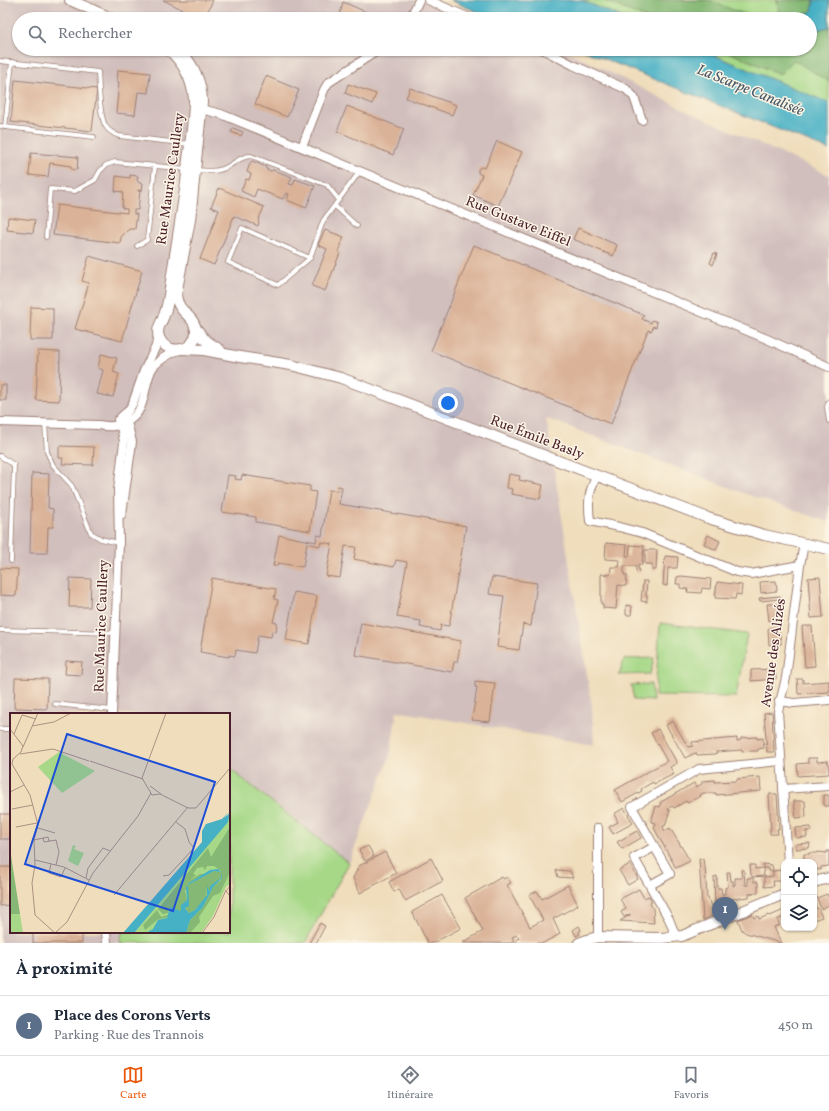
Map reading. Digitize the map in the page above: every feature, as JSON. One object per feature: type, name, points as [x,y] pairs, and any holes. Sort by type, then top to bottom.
[{"type":"street","points":[[70,0],[97,12]]},
{"type":"street","points":[[413,12],[419,0]]},
{"type":"street","points":[[428,0],[456,12]]},
{"type":"street","name":"Rue Maurice Caullery","points":[[175,56],[182,63],[189,77],[198,108]]},
{"type":"street","name":"Rue Maurice Caullery","points":[[184,56],[190,62],[196,75],[202,95],[198,108],[191,169],[190,220],[176,291],[178,303],[185,314],[192,320],[195,327]]},
{"type":"street","points":[[302,147],[328,83],[369,56]]},
{"type":"street","points":[[556,56],[626,88],[634,97],[642,120]]},
{"type":"street","name":"Rue Gustave Eiffel","points":[[198,108],[221,114],[361,171],[767,339],[829,367]]},
{"type":"street","name":"Rue Maurice Caullery","points":[[113,713],[119,542],[118,490],[124,442],[122,420],[133,403],[144,371],[156,346],[159,326],[163,319],[168,300],[185,189],[191,169]]},
{"type":"street","points":[[163,319],[174,312],[185,314]]},
{"type":"street","points":[[0,422],[98,425],[108,424],[135,415],[140,408],[148,377],[154,367],[165,356],[189,346],[196,335],[195,327]]},
{"type":"street","name":"Rue Émile Basly","points":[[195,327],[208,343],[234,356]]},
{"type":"street","points":[[158,334],[166,347],[180,350]]},
{"type":"street","name":"Rue Émile Basly","points":[[180,350],[204,350],[291,365],[342,378],[719,522],[759,534],[829,549]]},
{"type":"street","points":[[596,476],[591,486],[589,495],[590,521],[619,526],[642,533],[737,572],[747,574],[800,565]]},
{"type":"street","name":"Avenue des Alizés","points":[[788,859],[778,711],[786,672],[804,544]]},
{"type":"street","points":[[779,701],[794,703],[829,700]]},
{"type":"street","points":[[650,885],[670,874],[632,807],[699,769],[781,761]]},
{"type":"street","points":[[783,789],[829,786]]},
{"type":"street","points":[[598,828],[598,937]]},
{"type":"street","points":[[654,846],[634,858],[669,919],[676,937]]},
{"type":"street","points":[[817,881],[829,878]]},
{"type":"street","points":[[579,943],[598,937],[676,937],[693,932],[782,895]]},
{"type":"street","points":[[106,933],[107,943]]},
{"type":"lane","points":[[0,61],[98,72],[102,114],[105,126],[111,132],[120,136],[194,145]]},
{"type":"lane","points":[[12,62],[2,127],[94,137]]},
{"type":"lane","points":[[46,237],[50,188],[75,191],[95,180],[100,171],[106,165],[115,162],[218,171],[227,167],[238,159],[245,156],[251,156],[327,185],[339,200]]},
{"type":"lane","points":[[137,246],[147,240],[155,166]]},
{"type":"lane","points":[[310,258],[242,228],[228,262],[278,284],[310,258],[323,221],[361,171]]},
{"type":"lane","points":[[335,206],[357,226]]},
{"type":"lane","points":[[829,402],[826,407],[829,421]]},
{"type":"lane","points":[[45,424],[47,452],[53,465],[72,486],[91,532],[101,539],[119,542]]},
{"type":"lane","points":[[0,456],[14,465],[11,561]]},
{"type":"lane","points":[[0,630],[116,633]]},
{"type":"lane","points":[[55,704],[113,713]]},
{"type":"shaded area","points":[[0,0],[434,0],[466,12],[12,12],[12,56],[577,56],[685,110],[829,175],[829,522],[746,494],[546,418],[592,706],[594,745],[397,711],[390,756],[349,863],[230,769],[230,713],[10,713],[10,933],[122,933],[120,943],[0,943]]},
{"type":"green space","points":[[581,0],[829,0],[829,103],[716,56],[817,56],[817,12],[609,12]]},
{"type":"green space","points":[[602,0],[711,0],[712,2],[739,12],[632,12]]},
{"type":"green space","points":[[777,0],[814,0],[812,11],[810,12],[779,12]]},
{"type":"green space","points":[[829,27],[829,82],[794,60],[780,74],[738,56],[817,56],[817,30]]},
{"type":"green space","points":[[660,623],[747,634],[736,697],[655,696]]},
{"type":"green space","points":[[654,658],[650,674],[619,675],[624,659]]},
{"type":"green space","points":[[651,684],[653,701],[634,700],[631,685]]},
{"type":"green space","points":[[230,769],[349,863],[305,943],[120,943],[122,933],[230,933]]},
{"type":"water","points":[[450,0],[581,0],[609,12],[478,12]]},
{"type":"water","points":[[814,0],[829,0],[829,27],[817,30],[817,12],[810,12],[812,11]]},
{"type":"water","name":"La Scarpe Canalisée","points":[[597,56],[716,56],[829,103],[829,150]]},
{"type":"building","points":[[163,0],[213,0],[207,12],[188,12]]},
{"type":"building","points":[[343,2],[366,12],[341,12]]},
{"type":"building","points":[[118,70],[150,73],[148,93],[138,92],[135,115],[116,113],[119,82],[117,82]]},
{"type":"building","points":[[266,76],[299,90],[287,117],[255,104]]},
{"type":"building","points":[[15,80],[97,89],[92,131],[11,122]]},
{"type":"building","points":[[348,84],[376,94],[372,104],[345,93]]},
{"type":"building","points":[[410,88],[456,105],[452,115],[406,98]]},
{"type":"building","points":[[347,106],[404,129],[393,155],[337,131]]},
{"type":"building","points":[[233,128],[243,132],[241,136],[231,132]]},
{"type":"building","points":[[497,141],[522,152],[498,206],[473,195],[482,175],[478,173],[478,169],[481,167],[485,168]]},
{"type":"building","points":[[31,153],[78,157],[77,170],[71,169],[71,166],[50,163],[48,177],[29,175]]},
{"type":"building","points":[[252,161],[266,167],[266,169],[271,171],[273,170],[292,177],[289,184],[293,185],[295,179],[315,186],[306,208],[287,200],[289,194],[286,193],[283,199],[257,189],[254,197],[241,191],[246,179],[249,180],[251,174],[247,172]]},
{"type":"building","points":[[130,175],[138,176],[137,180],[139,183],[143,183],[142,191],[138,190],[140,191],[138,210],[134,210],[134,214],[137,214],[135,229],[129,229],[121,237],[120,243],[53,235],[57,205],[127,213],[127,209],[122,208],[123,192],[115,191],[116,176],[130,178]]},
{"type":"building","points":[[219,188],[264,207],[258,221],[258,226],[234,216],[214,265],[200,259],[219,210],[211,207]]},
{"type":"building","points":[[8,217],[35,220],[33,233],[7,230]]},
{"type":"building","points":[[578,228],[617,245],[613,256],[573,239]]},
{"type":"building","points":[[325,230],[344,237],[338,252],[340,253],[325,291],[312,286],[327,249],[318,245]]},
{"type":"building","points":[[474,245],[644,315],[642,319],[651,323],[652,320],[657,322],[656,327],[654,326],[651,331],[648,330],[611,424],[431,351]]},
{"type":"building","points":[[714,253],[717,254],[713,265],[710,263]]},
{"type":"building","points":[[89,256],[142,271],[122,341],[75,329],[89,283],[82,281]]},
{"type":"building","points":[[31,307],[53,308],[53,340],[30,340]]},
{"type":"building","points":[[38,351],[60,352],[59,401],[36,400]]},
{"type":"building","points":[[101,354],[117,358],[113,372],[119,374],[113,397],[97,394],[103,370],[98,368]]},
{"type":"building","points":[[0,385],[6,385],[6,400],[0,400]]},
{"type":"building","points":[[59,446],[94,447],[93,465],[62,464],[63,458],[59,458]]},
{"type":"building","points":[[32,473],[49,474],[48,508],[53,509],[53,527],[48,527],[47,553],[30,553]]},
{"type":"building","points":[[509,474],[520,476],[519,480],[543,485],[540,499],[511,494],[512,489],[507,488]]},
{"type":"building","points":[[228,475],[236,476],[235,479],[241,480],[242,475],[310,486],[310,491],[316,492],[310,531],[256,522],[256,517],[222,512]]},
{"type":"building","points":[[338,486],[342,487],[339,504],[466,526],[449,626],[441,625],[440,631],[420,627],[421,621],[397,617],[407,562],[396,560],[394,567],[354,559],[356,547],[345,546],[340,578],[326,576],[332,544],[321,542],[320,546],[307,543],[303,567],[278,563],[277,566],[273,566],[279,535],[316,542],[317,535],[322,536],[329,490],[337,491]]},
{"type":"building","points":[[708,535],[720,541],[716,550],[704,544]]},
{"type":"building","points":[[606,543],[627,545],[626,556],[629,556],[630,545],[644,546],[642,565],[638,564],[639,573],[636,572],[636,566],[624,566],[624,575],[627,575],[626,586],[618,585],[616,609],[603,608],[603,604],[601,604],[601,574],[610,575],[611,567],[619,567],[620,560],[605,559]]},
{"type":"building","points":[[645,550],[657,550],[656,570],[652,570],[652,564],[645,564]]},
{"type":"building","points":[[665,556],[678,557],[677,568],[668,568],[667,586],[663,585]]},
{"type":"building","points":[[0,568],[18,569],[16,596],[0,595]]},
{"type":"building","points":[[681,576],[711,579],[710,589],[702,588],[701,593],[687,592],[688,589],[680,588],[680,584],[676,584],[677,577]]},
{"type":"building","points":[[492,577],[537,583],[531,626],[523,624],[519,650],[497,647],[504,596],[489,594]]},
{"type":"building","points":[[820,577],[823,617],[811,618],[808,578]]},
{"type":"building","points":[[70,578],[91,579],[90,607],[69,607]]},
{"type":"building","points":[[212,578],[276,589],[274,599],[278,600],[273,622],[277,623],[276,632],[272,631],[271,637],[258,635],[255,653],[236,650],[235,656],[229,655],[229,657],[200,652]]},
{"type":"building","points":[[643,581],[647,581],[647,602],[641,601]]},
{"type":"building","points":[[776,581],[777,591],[761,593],[760,582]]},
{"type":"building","points":[[717,582],[742,585],[741,595],[736,594],[735,599],[715,598]]},
{"type":"building","points":[[294,592],[317,596],[309,644],[286,640]]},
{"type":"building","points":[[780,596],[780,599],[760,601],[759,598]]},
{"type":"building","points":[[767,604],[778,604],[779,620],[769,621]]},
{"type":"building","points":[[626,605],[632,606],[631,615],[626,615]]},
{"type":"building","points":[[361,623],[461,641],[457,662],[454,662],[452,672],[355,655]]},
{"type":"building","points":[[802,626],[812,626],[815,666],[805,667]]},
{"type":"building","points":[[779,628],[781,644],[769,645],[768,629]]},
{"type":"building","points":[[66,661],[82,662],[81,675],[65,674]]},
{"type":"building","points":[[775,669],[776,679],[751,681],[751,670]]},
{"type":"building","points":[[15,678],[48,679],[47,709],[14,708]]},
{"type":"building","points":[[797,679],[803,679],[803,683],[829,681],[829,692],[798,694]]},
{"type":"building","points":[[475,681],[495,683],[490,722],[472,720],[477,687],[475,687]]},
{"type":"building","points":[[772,712],[774,752],[767,752],[764,713]]},
{"type":"building","points":[[673,721],[688,747],[693,746],[692,742],[737,738],[737,741],[741,740],[741,738],[757,737],[757,739],[763,738],[764,748],[758,749],[758,751],[742,752],[742,750],[697,755],[696,753],[685,758],[666,725]]},
{"type":"building","points":[[658,729],[677,763],[670,767],[674,774],[654,784],[653,782],[641,789],[642,791],[622,802],[615,790],[667,761],[651,733]]},
{"type":"building","points":[[808,758],[817,758],[817,762],[828,761],[829,774],[798,776],[797,764],[808,763]]},
{"type":"building","points":[[760,777],[761,791],[716,795],[716,793],[703,793],[700,795],[701,796],[687,803],[686,801],[674,808],[672,806],[669,808],[668,810],[670,810],[665,826],[664,825],[663,827],[665,831],[670,828],[690,861],[676,868],[654,828],[656,823],[651,822],[656,806],[660,807],[661,802],[694,783],[696,787],[702,784],[702,781],[737,781],[737,779]]},
{"type":"building","points":[[769,794],[777,794],[778,834],[770,834]]},
{"type":"building","points":[[824,795],[829,795],[829,806],[824,806]]},
{"type":"building","points":[[794,801],[805,801],[806,817],[796,818]]},
{"type":"building","points":[[624,808],[633,823],[613,834],[609,827],[618,822],[614,814]]},
{"type":"building","points":[[0,814],[10,814],[10,839],[0,839]]},
{"type":"building","points":[[811,827],[811,831],[806,831],[807,837],[796,838],[795,828]]},
{"type":"building","points":[[637,831],[641,838],[622,849],[617,842]]},
{"type":"building","points":[[810,843],[809,848],[796,849],[796,844]]},
{"type":"building","points":[[368,846],[374,856],[365,861],[359,850]]},
{"type":"building","points":[[827,851],[829,851],[829,866],[821,867],[821,870],[817,869],[817,859],[804,859],[804,854],[818,852],[827,853]]},
{"type":"building","points":[[385,852],[396,873],[360,893],[353,878],[359,866]]},
{"type":"building","points":[[431,858],[443,881],[405,901],[399,889],[394,892],[389,882]]},
{"type":"building","points":[[699,859],[703,859],[705,866],[707,898],[714,915],[703,920]]},
{"type":"building","points":[[630,864],[638,879],[628,885],[619,870]]},
{"type":"building","points":[[763,864],[772,865],[773,871],[769,871],[769,868],[763,868]]},
{"type":"building","points":[[750,865],[755,865],[755,869],[763,868],[764,876],[753,877],[751,875]]},
{"type":"building","points":[[0,867],[10,867],[10,905],[0,906]]},
{"type":"building","points":[[556,870],[570,871],[573,878],[558,877]]},
{"type":"building","points":[[741,870],[744,870],[745,885],[748,885],[747,878],[753,878],[754,882],[758,882],[758,893],[749,894],[749,897],[729,899],[729,909],[718,913],[718,904],[715,904],[714,877],[717,876],[717,888],[721,888],[722,894],[725,894],[725,888],[728,887],[727,872],[730,872],[733,886],[735,885],[735,878],[742,878]]},
{"type":"building","points":[[781,870],[781,881],[773,881],[774,886],[764,887],[764,877],[773,876],[773,871]]},
{"type":"building","points":[[502,877],[504,879],[507,877],[511,883],[507,885],[530,927],[543,920],[529,895],[537,891],[542,899],[568,885],[578,905],[553,919],[560,934],[543,943],[517,943],[516,940],[519,938],[517,935],[512,937],[514,941],[511,943],[462,943],[483,931],[465,898]]},
{"type":"building","points":[[639,889],[644,898],[649,896],[652,902],[650,903],[653,909],[654,923],[620,921],[630,914],[624,917],[621,912],[626,909],[620,899]]},
{"type":"building","points":[[827,894],[829,905],[821,909],[817,898]]},
{"type":"building","points":[[442,895],[461,928],[433,943],[428,943],[412,912]]},
{"type":"building","points":[[818,908],[822,917],[817,919]]},
{"type":"building","points":[[781,911],[781,918],[777,920],[780,925],[774,927],[781,943],[746,933],[742,930],[738,920],[752,914],[754,918],[758,916],[759,919],[769,915],[770,916]]},
{"type":"building","points":[[320,923],[325,926],[316,943],[309,943]]},
{"type":"building","points":[[579,926],[581,930],[579,932],[580,934],[576,936],[573,930]]},
{"type":"building","points":[[33,933],[82,933],[82,943],[33,943]]},
{"type":"place","name":"Place des Corons Verts","points":[[725,930]]}]
